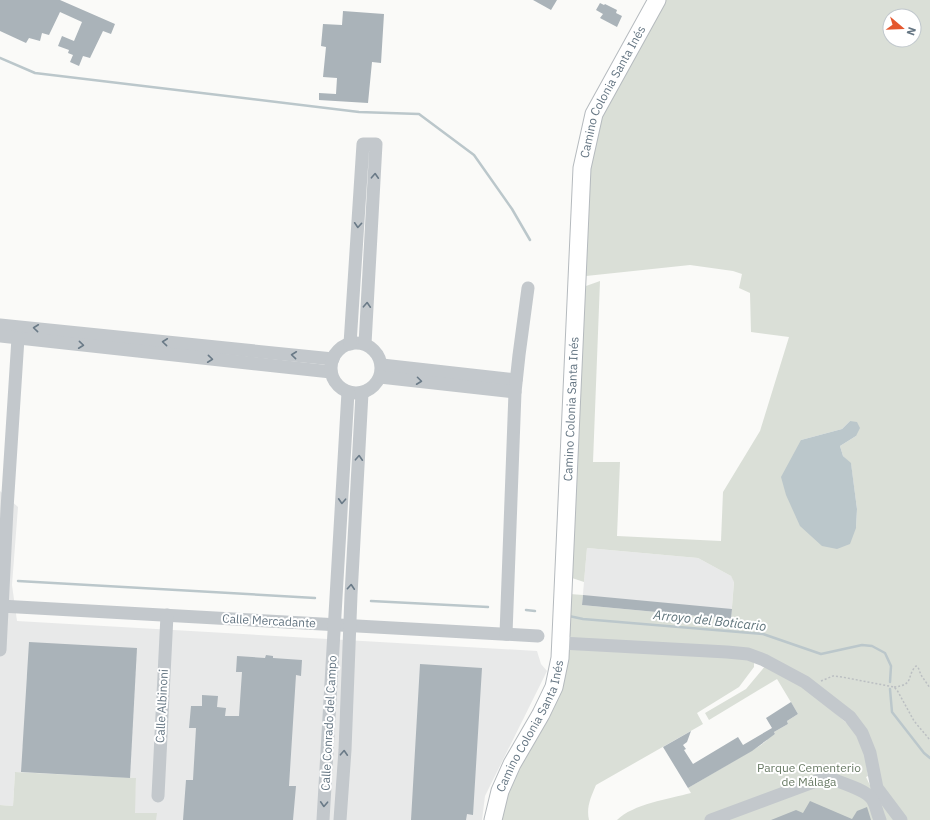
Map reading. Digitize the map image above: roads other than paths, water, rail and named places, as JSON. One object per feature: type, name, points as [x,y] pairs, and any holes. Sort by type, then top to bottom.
[{"type":"main road","name":"Camino Colonia Santa Inés","points":[[493,820],[500,791],[512,764],[541,714],[554,687],[560,658],[582,168],[594,114],[657,0]]},
{"type":"street","points":[[350,344],[363,144],[376,144],[365,344]]},
{"type":"street","points":[[506,634],[516,386],[528,288]]},
{"type":"street","points":[[0,325],[332,366]]},
{"type":"street","points":[[0,336],[332,366]]},
{"type":"street","points":[[0,650],[1,606],[18,338]]},
{"type":"street","points":[[350,344],[365,344],[376,352],[381,371],[373,387],[362,393],[355,394],[348,392],[337,384],[332,366],[340,350],[350,344]]},
{"type":"street","points":[[381,371],[516,386]]},
{"type":"street","name":"Calle Conrado del Campo","points":[[323,820],[348,392]]},
{"type":"street","name":"Calle Conrado del Campo","points":[[340,820],[362,393]]},
{"type":"street","name":"Calle Mercadante","points":[[1,606],[538,636]]},
{"type":"street","name":"Calle Albinoni","points":[[158,796],[167,615]]},
{"type":"street","points":[[561,643],[748,654],[764,660],[805,682],[850,717],[862,733],[870,753],[873,801],[880,820]]},
{"type":"street","points":[[711,820],[827,777],[864,793],[873,792]]},
{"type":"street","points":[[873,792],[901,820]]},
{"type":"waterway","points":[[0,58],[35,73],[359,112],[419,114],[474,155],[512,209],[530,240]]},
{"type":"waterway","points":[[18,581],[315,598]]},
{"type":"waterway","name":"Arroyo del Boticario","points":[[371,601],[488,607]]},
{"type":"waterway","points":[[526,610],[535,611]]},
{"type":"waterway","name":"Arroyo del Boticario","points":[[569,616],[583,619],[763,634],[821,654],[862,645],[872,646],[885,653],[891,666],[890,682]]},
{"type":"waterway","name":"Arroyo del Boticario","points":[[890,689],[892,712],[924,753],[930,758]]},
{"type":"park label","name":"Parque Cementerio de Málaga","points":[[809,775]]}]
